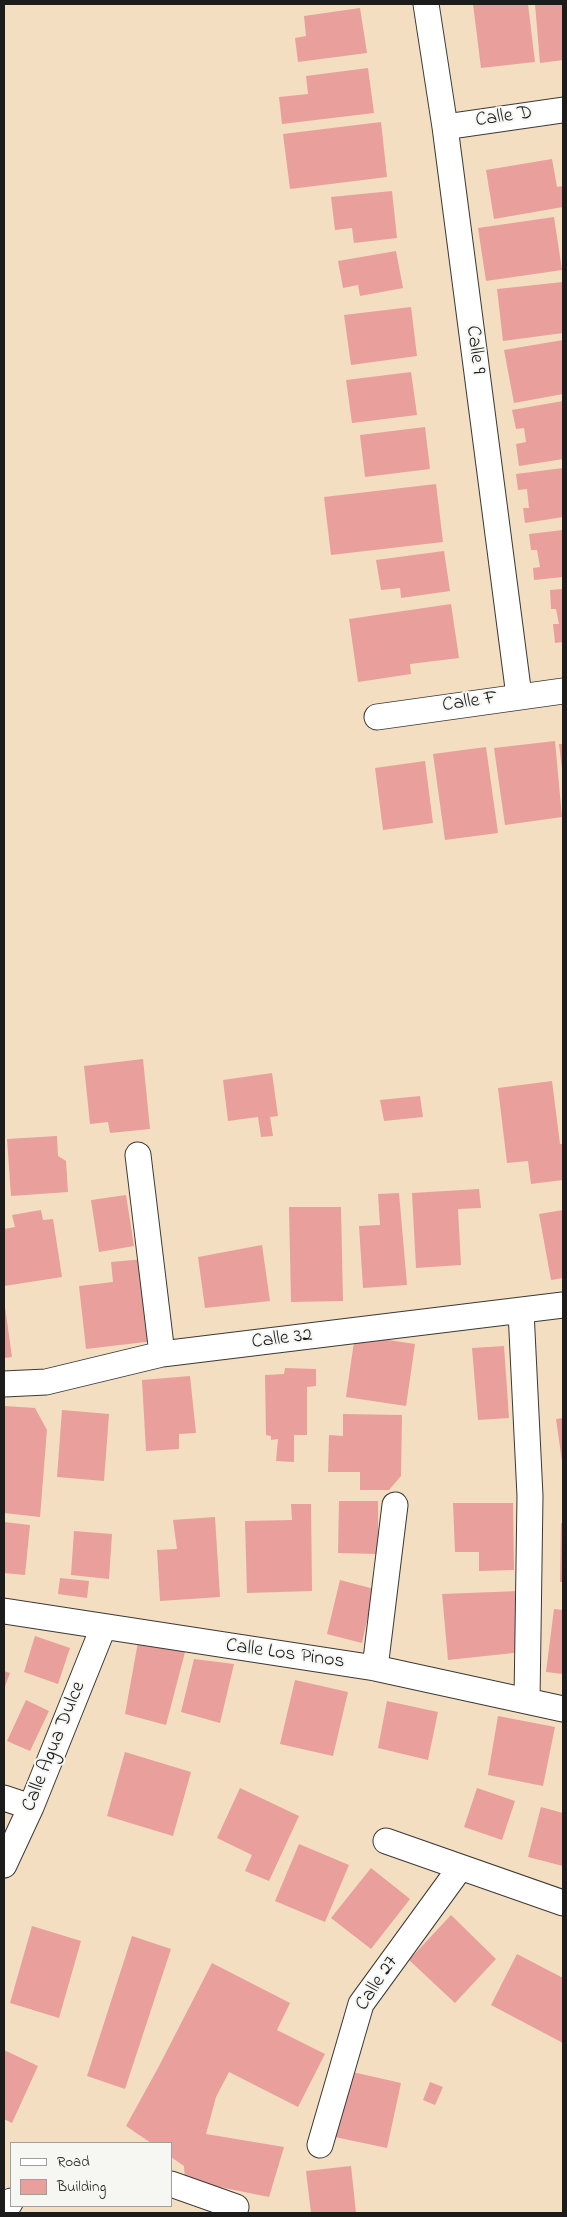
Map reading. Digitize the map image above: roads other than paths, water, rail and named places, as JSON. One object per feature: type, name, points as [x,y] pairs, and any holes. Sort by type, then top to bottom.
[{"type":"street","name":"Calle 9","points":[[426,4],[445,127],[519,696]]},
{"type":"street","name":"Calle D","points":[[445,127],[563,110]]},
{"type":"street","name":"Calle F","points":[[377,717],[563,691]]},
{"type":"street","points":[[138,1155],[162,1354]]},
{"type":"street","name":"Calle 32","points":[[4,1384],[46,1382],[162,1354],[563,1305]]},
{"type":"street","points":[[521,1311],[530,1496],[527,1700]]},
{"type":"street","points":[[375,1668],[395,1505]]},
{"type":"street","name":"Calle Los Pinos","points":[[4,1612],[375,1668],[563,1709]]},
{"type":"street","name":"Calle Agua Dulce","points":[[4,1865],[31,1807],[103,1628]]},
{"type":"street","points":[[4,1798],[31,1807]]},
{"type":"street","points":[[386,1841],[563,1903]]},
{"type":"street","name":"Calle 27","points":[[320,2145],[361,2004],[460,1868]]},
{"type":"street","points":[[172,2184],[236,2207]]}]
